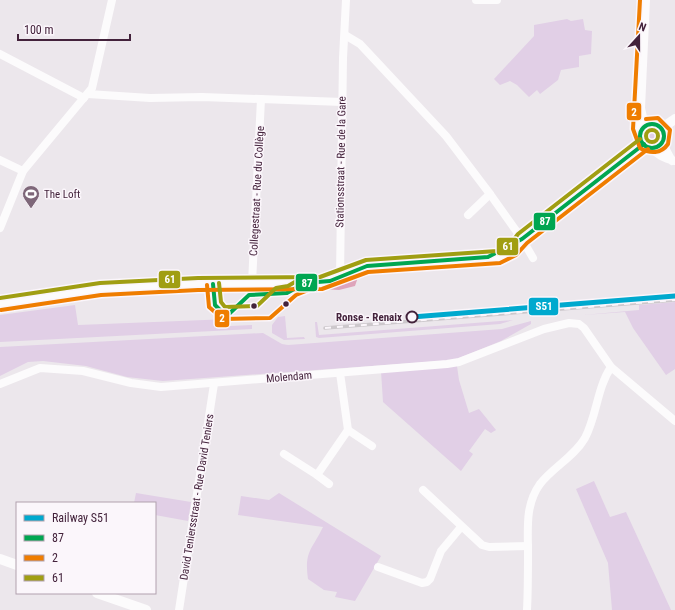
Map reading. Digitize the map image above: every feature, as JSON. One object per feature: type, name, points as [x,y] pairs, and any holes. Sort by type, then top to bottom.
[{"type":"street","points":[[0,228],[23,171],[86,96],[93,84],[103,33],[112,0]]},
{"type":"street","name":"Stationsstraat - Rue de la Gare","points":[[340,277],[342,102],[346,0]]},
{"type":"street","points":[[476,0],[496,0]]},
{"type":"street","points":[[646,0],[639,128],[641,140],[661,157],[668,161],[674,161]]},
{"type":"street","points":[[345,35],[360,44],[446,136],[490,194],[522,239],[533,258]]},
{"type":"street","points":[[0,54],[86,96],[342,102]]},
{"type":"street","name":"Collegestraat - Rue du Collège","points":[[252,283],[261,99]]},
{"type":"street","points":[[641,111],[647,125]]},
{"type":"street","points":[[662,128],[675,119]]},
{"type":"street","points":[[0,304],[100,289],[252,283],[321,283],[367,266],[488,257],[494,258],[512,252],[519,245],[522,239],[647,146],[659,146],[664,137],[662,128],[656,124],[647,125],[641,133]]},
{"type":"street","points":[[662,142],[674,161]]},
{"type":"street","points":[[0,160],[23,171]]},
{"type":"street","points":[[468,215],[490,194]]},
{"type":"street","name":"Molendam","points":[[0,384],[40,368],[82,371],[146,386],[161,387],[214,384],[447,364],[460,362],[544,329],[575,324],[584,328],[611,367]]},
{"type":"street","points":[[527,610],[529,510],[536,491],[542,483],[578,448],[584,438],[589,428],[603,378],[611,367],[675,421]]},
{"type":"street","points":[[317,475],[348,430],[340,373]]},
{"type":"street","name":"David Teniersstraat - Rue David Teniers","points":[[179,610],[214,384]]},
{"type":"street","points":[[348,430],[372,446]]},
{"type":"street","points":[[284,454],[329,484]]},
{"type":"street","points":[[423,490],[461,527],[482,544],[489,547],[528,546]]},
{"type":"street","points":[[378,567],[422,583],[427,582],[430,579],[440,551],[461,527]]},
{"type":"street","points":[[0,559],[16,565]]},
{"type":"street","points":[[100,594],[146,610]]},
{"type":"shaded area","points":[[567,19],[571,21],[583,19],[585,30],[592,31],[591,54],[579,56],[579,67],[561,70],[558,80],[540,94],[537,90],[529,97],[517,85],[510,81],[500,85],[494,79],[534,36],[534,25]]},
{"type":"shaded area","points":[[654,129],[659,131],[661,136],[659,141],[654,143],[649,141],[647,136],[649,131]]},
{"type":"shaded area","points":[[351,277],[357,280],[355,286],[339,290],[323,289]]},
{"type":"shaded area","points":[[675,302],[675,369],[666,375],[633,328],[625,312],[583,315],[639,310],[639,305]]},
{"type":"shaded area","points":[[75,305],[78,325],[230,319],[230,326],[252,325],[252,329],[0,342],[0,315]]},
{"type":"shaded area","points":[[285,316],[287,338],[304,337],[305,339],[284,340],[272,333],[272,325],[278,317]]},
{"type":"shaded area","points":[[513,320],[500,324],[319,338],[316,337],[315,322],[317,322],[319,335]]},
{"type":"shaded area","points":[[531,321],[531,324],[501,341],[454,360],[163,381],[127,377],[86,366],[43,361],[28,362],[0,376],[0,347],[263,333],[282,344],[288,345],[502,329]]},
{"type":"shaded area","points":[[457,366],[459,380],[469,413],[479,409],[496,430],[491,433],[485,429],[469,451],[473,454],[461,471],[383,402],[381,371]]},
{"type":"shaded area","points":[[594,481],[610,517],[626,512],[671,610],[612,610],[608,563],[576,489]]},
{"type":"shaded area","points":[[136,493],[191,502],[188,521],[156,515],[156,502],[134,502]]},
{"type":"shaded area","points":[[279,493],[381,556],[355,601],[335,597],[337,592],[324,590],[308,579],[308,556],[323,527],[238,515],[241,496],[269,500]]},
{"type":"railway","points":[[325,328],[675,300]]},
{"type":"rail line","name":"S51","points":[[412,317],[675,296]]},
{"type":"transit line","name":"2","points":[[640,0],[633,129],[640,148],[651,152],[662,150],[668,144],[670,130],[658,118],[646,119]]},
{"type":"transit line","name":"87","points":[[652,124],[657,125],[663,131],[664,136],[663,141],[657,147],[652,148],[647,147],[641,141],[640,136],[641,131],[647,125],[652,124]]},
{"type":"transit line","name":"61","points":[[652,130],[656,132],[658,136],[656,140],[652,142],[648,140],[646,136],[648,132],[652,130]]},
{"type":"transit line","name":"61","points":[[0,298],[100,283],[198,278],[320,277],[366,260],[497,251],[509,246],[518,234],[640,139]]},
{"type":"transit line","name":"87","points":[[213,284],[215,305],[223,313],[230,313],[249,295],[287,293],[305,283],[330,281],[367,266],[488,257],[522,239],[644,144]]},
{"type":"transit line","name":"2","points":[[1,310],[101,295],[198,290],[322,289],[368,272],[500,263],[516,255],[527,243],[648,149]]},
{"type":"transit line","name":"61","points":[[219,283],[221,302],[225,307],[257,306],[276,288],[288,286],[300,279]]},
{"type":"transit line","name":"2","points":[[207,285],[209,307],[223,319],[270,318],[296,295],[311,289]]},
{"type":"place","name":"The Loft","points":[[31,209]]},
{"type":"place","name":"Ronse - Renaix","points":[[412,317]]}]
